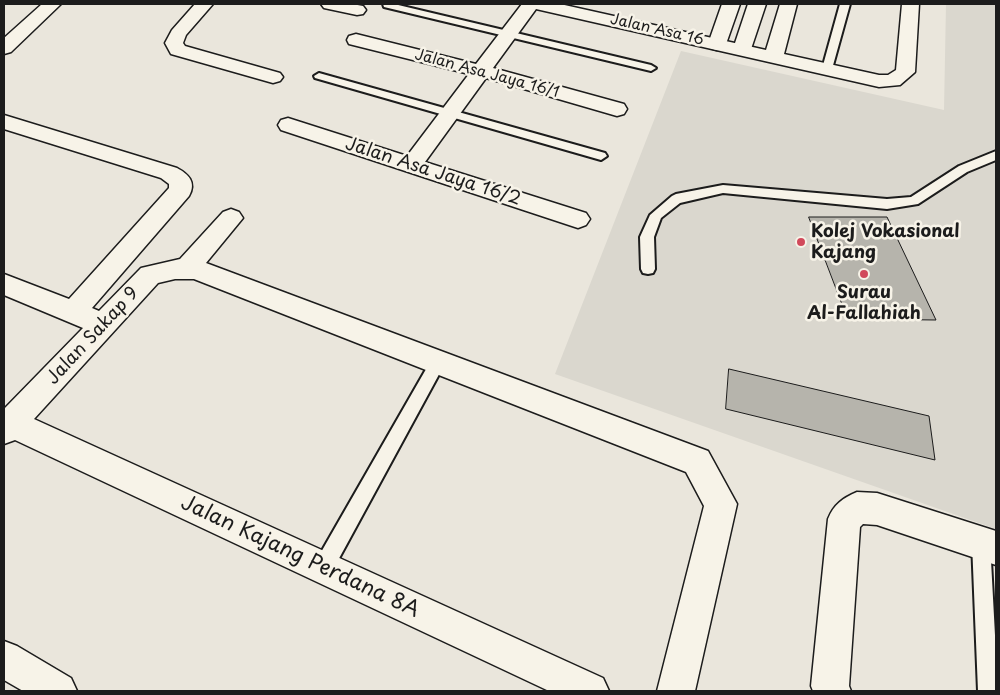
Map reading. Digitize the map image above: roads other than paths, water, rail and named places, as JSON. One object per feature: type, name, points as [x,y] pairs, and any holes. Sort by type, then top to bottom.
[{"type":"street","points":[[4,48],[52,4]]},
{"type":"street","points":[[204,4],[178,34],[174,43],[178,50],[272,77]]},
{"type":"street","points":[[330,4],[357,10]]},
{"type":"street","points":[[412,164],[531,4]]},
{"type":"street","name":"Jalan Asa 16","points":[[538,4],[879,81],[893,81],[905,72],[912,4]]},
{"type":"street","points":[[717,44],[731,4]]},
{"type":"street","points":[[742,49],[757,4]]},
{"type":"street","points":[[774,56],[789,4]]},
{"type":"street","name":"Jalan Asa Jaya 16/1","points":[[356,40],[480,71],[616,109]]},
{"type":"street","points":[[4,122],[169,173],[180,180],[180,190],[73,312]]},
{"type":"street","name":"Jalan Asa Jaya 16/2","points":[[288,125],[578,219]]},
{"type":"street","points":[[231,218],[192,269],[697,461],[721,504],[676,691]]},
{"type":"street","name":"Jalan Sakap 9","points":[[7,426],[150,275],[175,269],[192,269]]},
{"type":"street","points":[[4,284],[103,325]]},
{"type":"street","name":"Jalan Kajang Perdana 8A","points":[[7,426],[590,691]]},
{"type":"street","points":[[832,691],[830,686],[844,519],[857,508],[877,509],[988,545]]},
{"type":"street","points":[[4,659],[58,691]]},
{"type":"lane","points":[[827,69],[845,4]]},
{"type":"lane","points":[[387,5],[651,68]]},
{"type":"lane","points":[[319,76],[601,156]]},
{"type":"lane","points":[[648,269],[647,237],[656,215],[676,199],[724,189],[886,204],[914,201],[963,169],[996,154]]},
{"type":"lane","points":[[323,568],[438,362]]},
{"type":"lane","points":[[988,545],[988,691]]},
{"type":"place","name":"Kolej Vokasional Kajang","points":[[801,242]]},
{"type":"place","name":"Surau Al-Fallahiah","points":[[864,274]]}]
